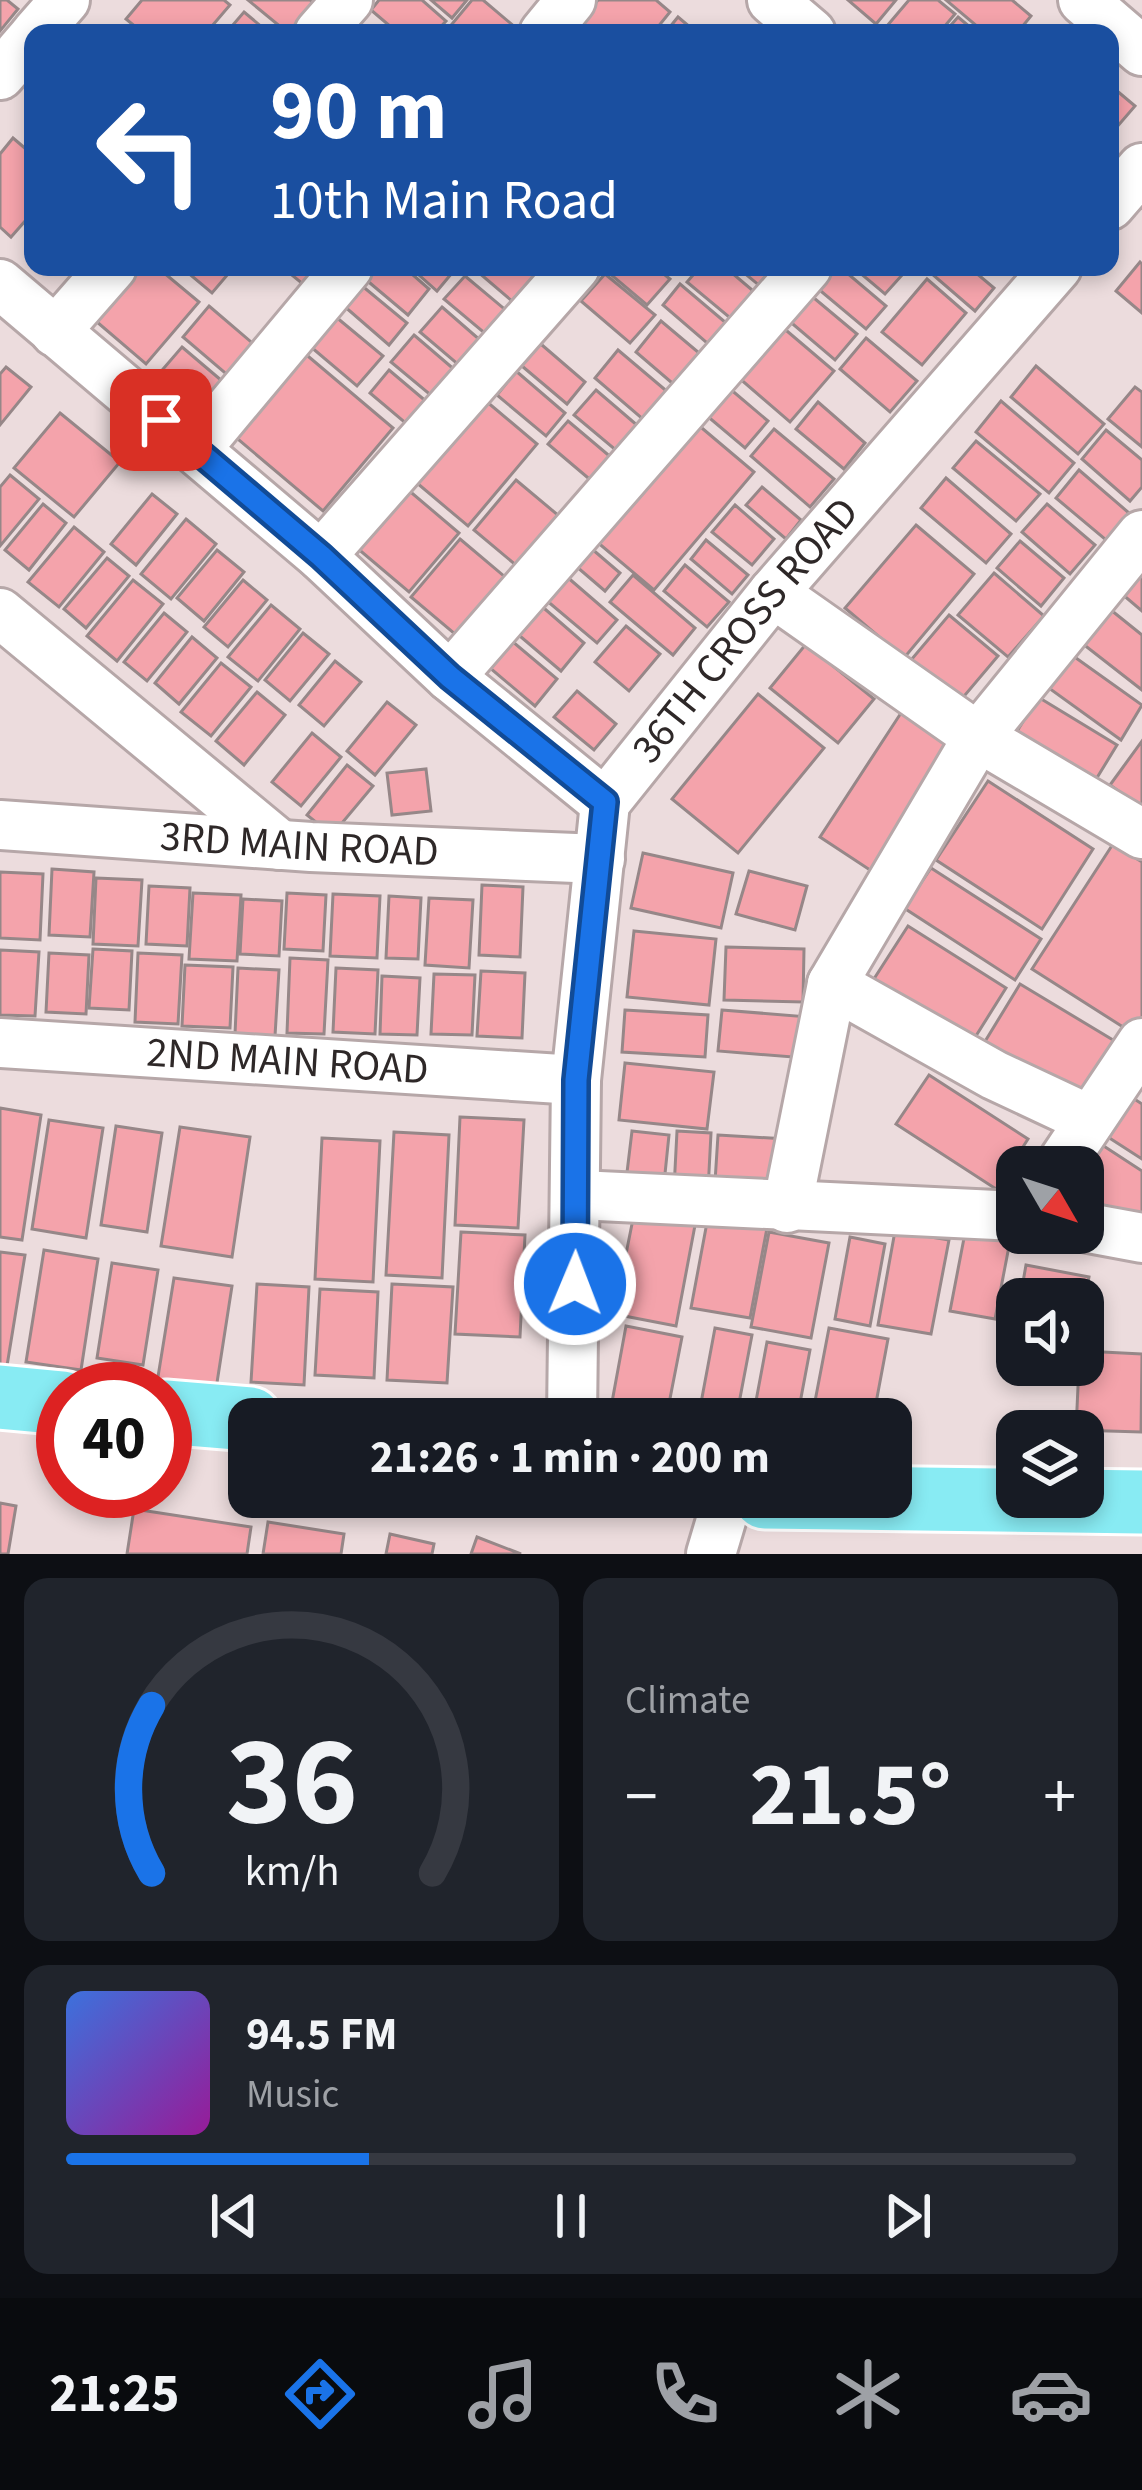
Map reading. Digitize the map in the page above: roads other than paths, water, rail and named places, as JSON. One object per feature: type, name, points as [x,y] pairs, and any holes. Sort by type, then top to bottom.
[{"type":"main road","points":[[0,1397],[36,1400]]},
{"type":"main road","points":[[192,1414],[228,1417]]},
{"type":"main road","points":[[0,1435],[36,1437]]},
{"type":"main road","points":[[192,1448],[228,1451]]},
{"type":"main road","points":[[912,1456],[996,1458]]},
{"type":"main road","points":[[1104,1461],[1142,1462]]},
{"type":"main road","points":[[912,1499],[1142,1502]]},
{"type":"street","points":[[44,24],[65,0]]},
{"type":"street","points":[[327,24],[348,0]]},
{"type":"street","points":[[552,24],[572,0]]},
{"type":"street","points":[[1083,0],[1110,24]]},
{"type":"street","points":[[1119,32],[1142,52]]},
{"type":"street","points":[[0,75],[24,48]]},
{"type":"street","points":[[1119,194],[1142,167]]},
{"type":"street","points":[[55,332],[104,276]]},
{"type":"street","points":[[196,449],[340,276]]},
{"type":"street","points":[[321,556],[567,276]]},
{"type":"street","points":[[450,677],[799,276]]},
{"type":"street","name":"36TH CROSS ROAD","points":[[573,1398],[576,1080],[605,802],[773,592],[1049,276]]},
{"type":"street","points":[[0,284],[321,556],[450,677],[605,802]]},
{"type":"street","points":[[787,1208],[832,984],[978,736],[1142,535]]},
{"type":"street","points":[[773,592],[978,736],[1142,834]]},
{"type":"street","points":[[0,613],[280,845]]},
{"type":"street","name":"3RD MAIN ROAD","points":[[0,825],[280,845],[600,859]]},
{"type":"street","points":[[832,984],[994,1075],[1090,1120]]},
{"type":"street","name":"2ND MAIN ROAD","points":[[0,1042],[576,1080]]},
{"type":"street","points":[[1073,1146],[1142,1043]]},
{"type":"street","points":[[578,1195],[996,1215]]},
{"type":"street","points":[[1104,1235],[1139,1248]]},
{"type":"street","points":[[711,1554],[722,1518]]}]
